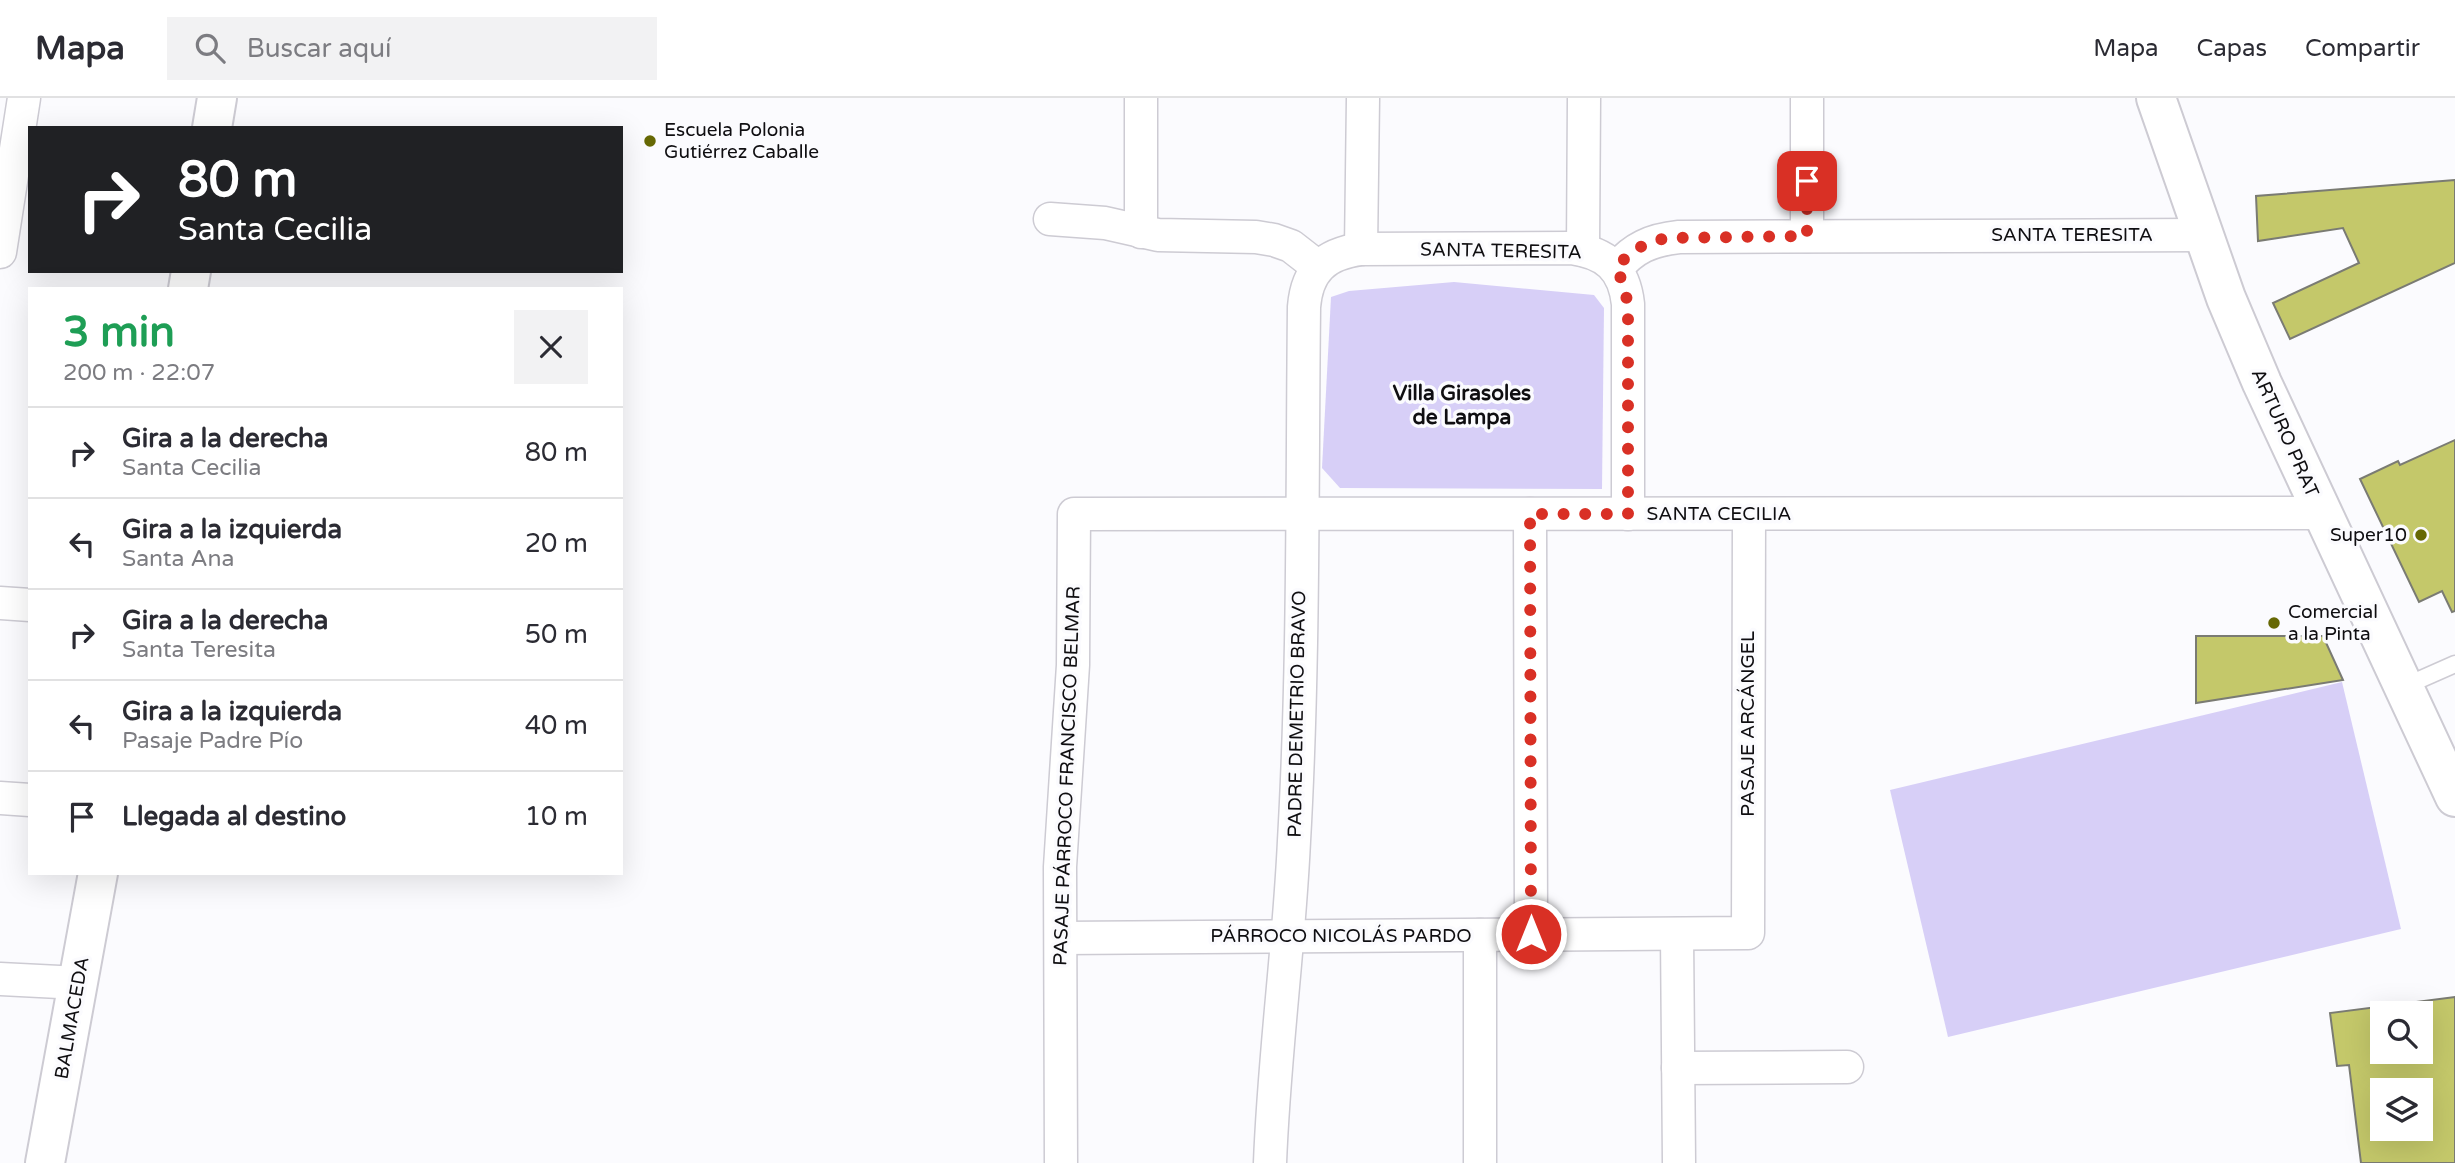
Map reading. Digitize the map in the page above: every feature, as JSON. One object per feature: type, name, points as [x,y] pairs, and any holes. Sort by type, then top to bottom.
[{"type":"main road","points":[[212,126],[217,98]]},
{"type":"main road","name":"ARTURO PRAT","points":[[2156,98],[2226,298],[2257,371],[2455,797]]},
{"type":"main road","name":"BALMACEDA","points":[[45,1163],[98,875]]},
{"type":"street","points":[[0,252],[23,98]]},
{"type":"street","points":[[1141,232],[1142,98]]},
{"type":"street","points":[[1361,250],[1363,98]]},
{"type":"street","points":[[1583,250],[1584,98]]},
{"type":"street","points":[[1807,98],[1807,236]]},
{"type":"street","points":[[1050,219],[1085,221],[1175,236],[1256,237],[1274,240],[1291,246],[1318,267]]},
{"type":"street","name":"SANTA TERESITA","points":[[1318,267],[1331,257],[1346,251],[1361,250],[1583,250],[1596,253],[1616,269],[1640,247],[1665,238],[2203,235]]},
{"type":"street","name":"PADRE DEMETRIO BRAVO","points":[[1270,1163],[1299,736],[1304,307],[1305,293],[1318,267]]},
{"type":"street","points":[[1616,269],[1622,280],[1628,304],[1628,514]]},
{"type":"street","name":"SANTA CECILIA","points":[[1074,514],[2322,513]]},
{"type":"street","name":"PASAJE PÁRROCO FRANCISCO BELMAR","points":[[1061,1163],[1060,867],[1073,666],[1074,514]]},
{"type":"street","points":[[1530,514],[1531,934]]},
{"type":"street","name":"PASAJE ARCÁNGEL","points":[[1748,933],[1749,514]]},
{"type":"street","points":[[0,603],[28,605]]},
{"type":"street","points":[[0,798],[28,800]]},
{"type":"street","name":"PÁRROCO NICOLÁS PARDO","points":[[1061,938],[1748,933]]},
{"type":"street","points":[[1677,934],[1679,1163]]},
{"type":"street","points":[[1480,935],[1480,1163]]},
{"type":"street","points":[[0,979],[79,983]]},
{"type":"street","points":[[1678,1068],[1847,1067]]},
{"type":"lane","points":[[2403,687],[2455,664]]},
{"type":"shaded area","points":[[1454,282],[1594,295],[1604,308],[1602,489],[1340,488],[1322,468],[1331,297],[1349,291]]},
{"type":"shaded area","points":[[2342,682],[2401,929],[1948,1037],[1890,790]]},
{"type":"building","points":[[2455,180],[2455,263],[2290,339],[2273,303],[2359,263],[2343,228],[2258,241],[2256,196]]},
{"type":"building","name":"Super10","points":[[2455,440],[2455,611],[2452,612],[2442,591],[2419,602],[2360,479],[2398,461],[2400,465]]},
{"type":"building","points":[[2196,636],[2323,636],[2343,680],[2196,703]]},
{"type":"building","points":[[2455,997],[2455,1163],[2361,1163],[2349,1065],[2337,1066],[2330,1013],[2370,1008],[2370,1064],[2433,1064],[2433,1001],[2424,1001]]},
{"type":"place","name":"Escuela Polonia Gutiérrez Caballe","points":[[650,141]]},
{"type":"place","name":"Super10","points":[[2421,535]]},
{"type":"place","name":"Comercial a la Pinta","points":[[2274,623]]},
{"type":"district","name":"Villa Girasoles de Lampa","points":[[1462,405]]},
{"type":"route","points":[[1531,934],[1530,514],[1628,514],[1628,304],[1622,280],[1616,269],[1640,247],[1665,238],[1807,236],[1807,181]]}]
